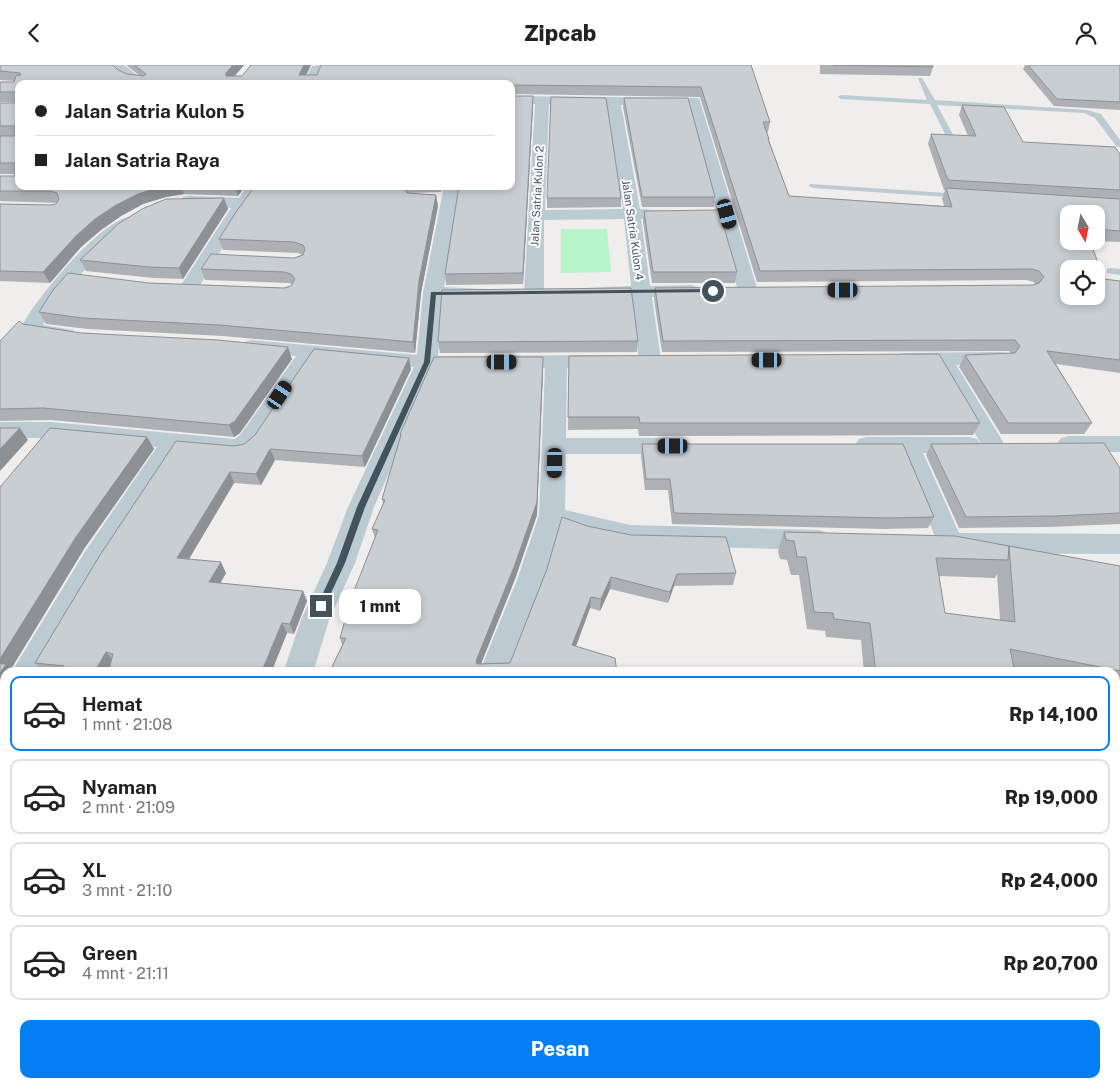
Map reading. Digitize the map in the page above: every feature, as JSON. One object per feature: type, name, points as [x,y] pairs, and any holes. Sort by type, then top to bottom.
[{"type":"street","points":[[117,65],[124,73],[135,80]]},
{"type":"street","points":[[312,80],[316,71],[321,68],[367,67]]},
{"type":"street","name":"Jalan Satria Kulon 4","points":[[556,362],[660,361],[641,292],[632,215],[613,99]]},
{"type":"street","name":"Jalan Satria Kulon 2","points":[[516,293],[536,215],[542,100]]},
{"type":"street","points":[[515,101],[693,100],[727,214],[758,291],[729,291]]},
{"type":"street","points":[[208,289],[180,288],[216,257],[244,203],[253,190]]},
{"type":"street","points":[[300,667],[315,621],[341,563],[361,507],[427,362],[445,194]]},
{"type":"street","points":[[173,202],[244,203]]},
{"type":"street","points":[[88,337],[36,330],[32,326],[50,297],[70,276],[92,248],[104,238],[146,212]]},
{"type":"street","points":[[536,215],[660,214]]},
{"type":"street","points":[[708,214],[727,214]]},
{"type":"street","points":[[70,276],[91,280]]},
{"type":"street","points":[[573,292],[709,291]]},
{"type":"street","points":[[433,293],[554,293]]},
{"type":"street","points":[[233,345],[427,362],[556,362],[552,515],[531,580],[496,667]]},
{"type":"street","points":[[0,430],[51,430],[231,448],[242,446],[249,439],[310,351]]},
{"type":"street","points":[[884,359],[1001,358]]},
{"type":"street","points":[[849,445],[1003,445],[942,359]]},
{"type":"street","points":[[32,453],[51,430]]},
{"type":"street","points":[[30,667],[96,557],[174,441]]},
{"type":"street","points":[[1052,445],[1120,444]]},
{"type":"street","points":[[555,446],[702,445]]},
{"type":"street","points":[[908,445],[938,543],[1120,544]]},
{"type":"street","points":[[552,515],[630,535],[840,541]]},
{"type":"lane","points":[[920,79],[952,141]]},
{"type":"lane","points":[[842,97],[1090,111],[1098,116],[1120,145]]},
{"type":"lane","points":[[813,186],[971,196]]},
{"type":"green space","points":[[561,229],[607,229],[611,272],[561,273]]},
{"type":"building","points":[[0,65],[113,65],[118,70],[127,74],[144,76],[146,74],[134,65],[233,65],[226,73],[226,76],[242,76],[251,65],[304,65],[299,75],[317,75],[321,65],[751,65],[770,122],[763,122],[789,196],[952,207],[946,188],[1120,199],[1120,231],[1105,230],[1105,205],[1060,205],[1060,250],[1093,250],[1097,260],[1060,260],[1060,305],[1105,305],[1105,279],[1120,281],[1120,360],[1047,351],[1092,423],[1008,423],[965,355],[1015,353],[1020,346],[1015,340],[663,341],[655,288],[1032,285],[1039,283],[1044,277],[1039,271],[1032,269],[760,271],[701,87],[515,85],[515,80],[15,80],[15,92],[0,92],[0,82],[14,82],[16,76],[21,75],[20,73],[0,71]]},
{"type":"building","points":[[833,65],[932,65],[933,67]]},
{"type":"building","points":[[1028,65],[1120,65],[1120,102],[1057,99]]},
{"type":"building","points":[[515,96],[533,96],[523,273],[445,274],[458,190],[515,190]]},
{"type":"building","points":[[551,97],[606,98],[621,198],[547,198]]},
{"type":"building","points":[[624,98],[688,98],[715,197],[642,197]]},
{"type":"building","points":[[0,103],[15,103],[15,126],[0,126]]},
{"type":"building","points":[[962,105],[1004,107],[1023,142],[1115,147],[1120,154],[1120,190],[948,180],[931,134],[976,136]]},
{"type":"building","points":[[0,136],[15,136],[15,163],[0,163]]},
{"type":"building","points":[[0,176],[15,176],[15,190],[150,190],[116,205],[95,219],[76,236],[43,272],[0,271],[0,204],[56,204],[59,199],[57,193],[50,191],[0,191]]},
{"type":"building","points":[[252,190],[405,190],[407,193],[436,195],[419,281],[413,342],[219,325],[82,318],[39,312],[53,290],[68,273],[149,283],[284,288],[291,286],[295,279],[291,274],[284,272],[201,269],[211,254],[294,258],[303,255],[305,249],[303,245],[294,242],[219,239]]},
{"type":"building","points":[[224,198],[179,268],[80,260],[118,224],[142,209],[166,199]]},
{"type":"building","points":[[719,210],[737,272],[653,272],[644,211]]},
{"type":"building","points":[[631,288],[638,341],[438,342],[442,290]]},
{"type":"building","points":[[19,321],[23,324],[81,333],[218,340],[288,347],[235,421],[229,425],[43,408],[0,409],[0,341]]},
{"type":"building","points":[[314,349],[409,358],[362,456],[270,449],[256,474],[230,472],[177,558],[221,562],[209,582],[303,591],[290,624],[282,623],[264,667],[110,667],[113,654],[106,652],[97,667],[63,667],[35,663],[100,555],[176,441],[234,446],[244,444],[254,436]]},
{"type":"building","points":[[939,354],[980,423],[640,423],[639,417],[568,417],[569,356]]},
{"type":"building","points":[[434,357],[543,357],[537,502],[514,567],[476,661],[477,664],[510,663],[547,569],[562,517],[587,526],[631,535],[726,537],[736,573],[677,574],[670,592],[611,577],[601,599],[591,597],[572,645],[615,658],[616,667],[332,667],[346,638],[340,638],[352,596],[378,530],[372,529],[385,500],[382,499],[400,434]]},
{"type":"building","points":[[0,428],[20,428],[0,449]]},
{"type":"building","points":[[50,428],[147,437],[76,537],[0,659],[0,487]]},
{"type":"building","points":[[1104,443],[1120,468],[1120,513],[966,517],[931,444]]},
{"type":"building","points":[[642,444],[903,444],[934,517],[889,518],[674,513],[670,479],[646,479]]},
{"type":"building","points":[[784,532],[955,536],[1120,566],[1120,667],[1100,667],[1010,649],[1014,667],[875,667],[870,623],[834,619],[833,613],[814,612],[806,557],[797,557],[794,541],[786,540]],"holes":[[[1009,546],[1015,622],[945,613],[936,558],[1008,560]]]},
{"type":"route","points":[[321,606],[341,563],[361,507],[427,362],[433,293],[713,291]]}]
